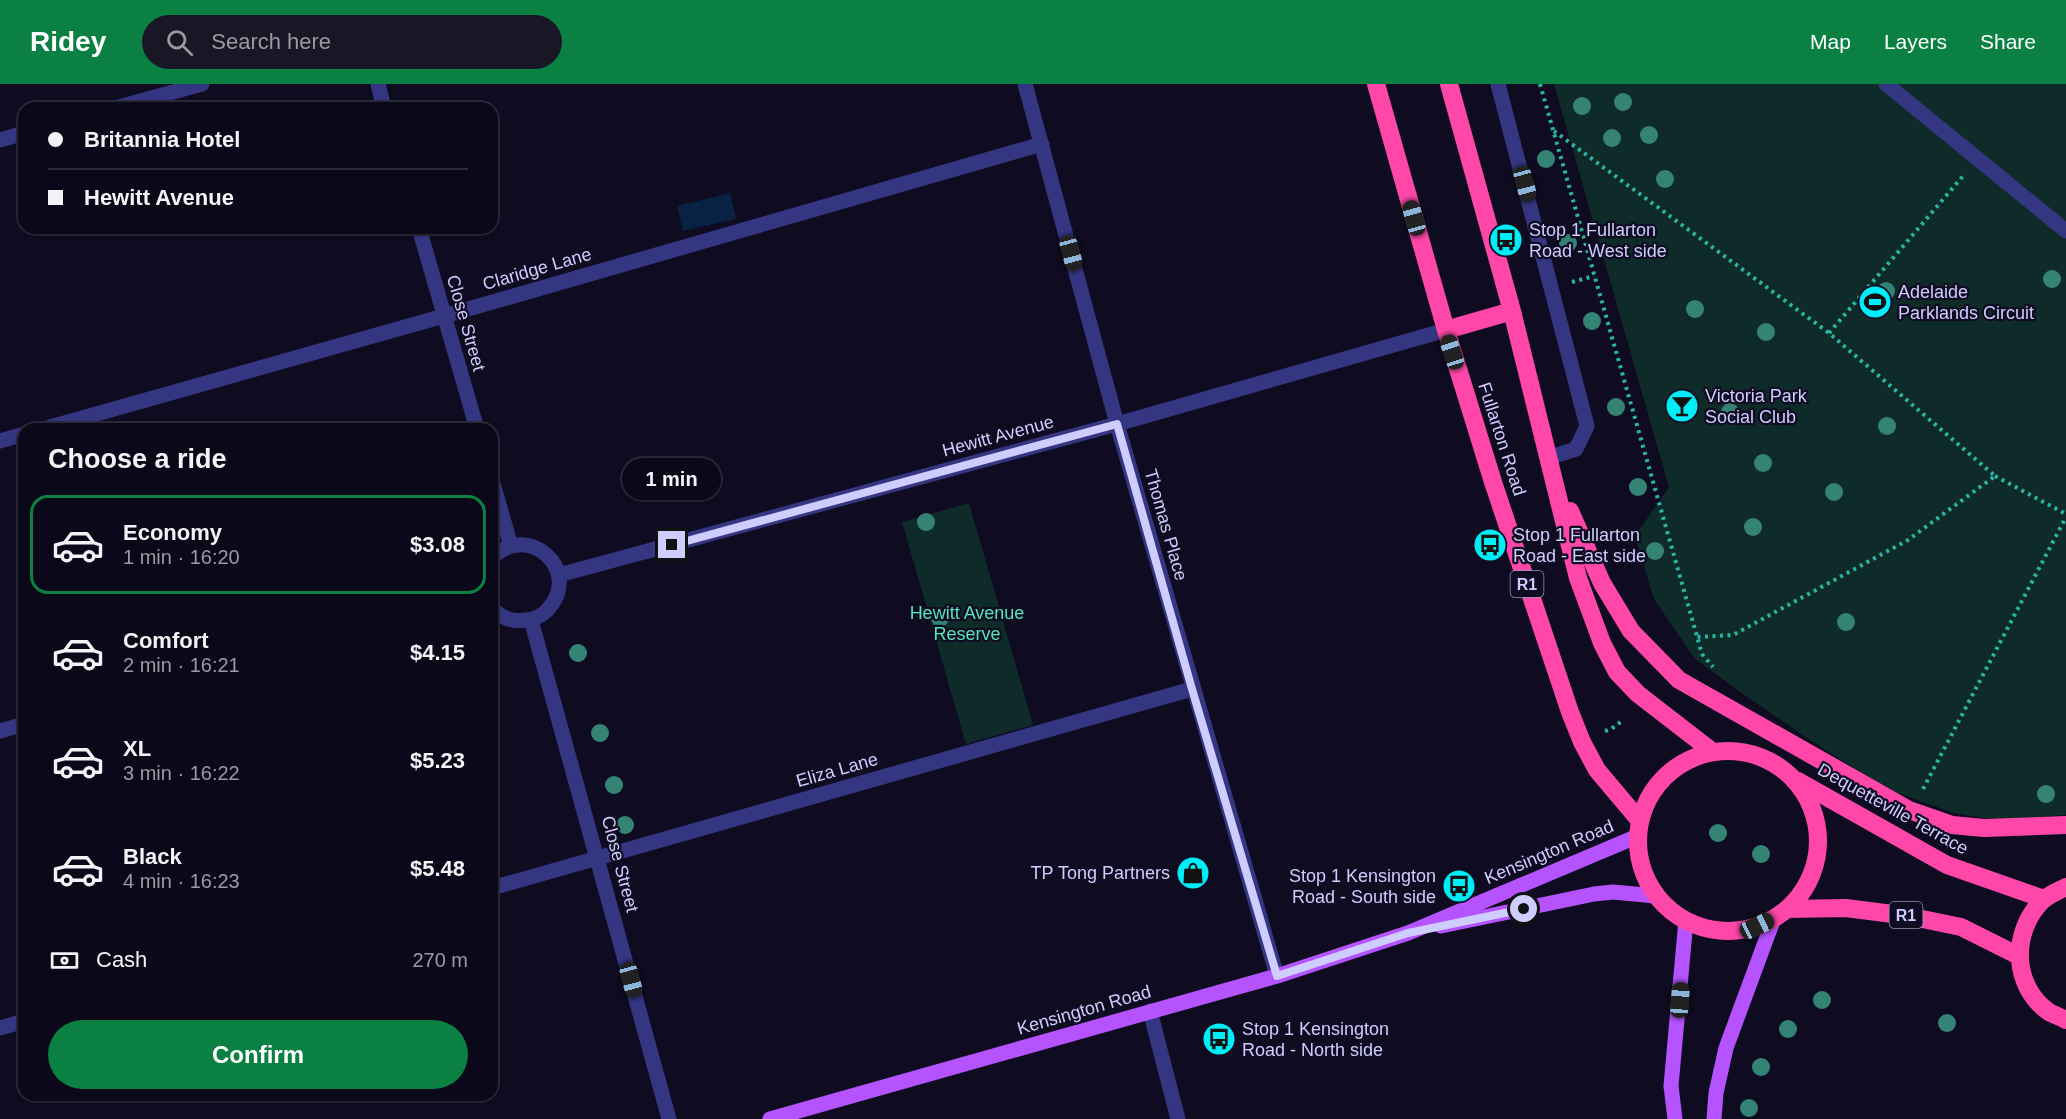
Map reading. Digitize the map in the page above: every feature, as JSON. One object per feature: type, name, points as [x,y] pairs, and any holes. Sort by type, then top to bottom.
[{"type":"highway","name":"Fullarton Road","points":[[1376,84],[1446,330],[1493,482],[1574,721],[1597,770],[1639,829]]},
{"type":"highway","name":"Fullarton Road","points":[[1449,84],[1512,311],[1578,578],[1602,643],[1617,672],[1638,694],[1713,753]]},
{"type":"highway","points":[[1446,330],[1512,311]]},
{"type":"highway","points":[[1549,461],[1602,583],[1631,631],[1679,680],[1909,810],[1952,825],[1984,828],[2066,825]]},
{"type":"highway","points":[[1639,829],[1654,789],[1666,776],[1688,761],[1713,753],[1734,751],[1755,755],[1774,764],[1791,777],[1805,793],[1814,813],[1818,834],[1817,855],[1811,875],[1801,893],[1780,914]]},
{"type":"highway","name":"Dequetteville Terrace","points":[[1791,777],[1947,866],[2044,899]]},
{"type":"highway","name":"R1","points":[[1639,829],[1642,868],[1656,896],[1686,921],[1702,927],[1721,931],[1739,930],[1757,926],[1780,914],[1846,908],[1908,916],[1961,927],[2019,956]]},
{"type":"highway","points":[[2066,887],[2044,899],[2030,915],[2021,935],[2019,956],[2023,978],[2033,996],[2049,1011],[2066,1020]]},
{"type":"main road","name":"Kensington Road","points":[[770,1119],[1277,976],[1408,933],[1639,829]]},
{"type":"main road","name":"Kensington Road","points":[[1408,933],[1594,894],[1627,893],[1656,896]]},
{"type":"main road","points":[[1714,1119],[1716,1093],[1726,1048],[1780,914]]},
{"type":"main road","points":[[1675,1119],[1671,1086],[1686,921]]},
{"type":"street","points":[[137,102],[202,84]]},
{"type":"street","points":[[378,84],[382,102]]},
{"type":"street","name":"Thomas Place","points":[[1025,84],[1117,424],[1277,976]]},
{"type":"street","points":[[1498,84],[1587,426],[1576,449],[1549,461]]},
{"type":"street","points":[[1886,84],[2066,231]]},
{"type":"street","points":[[0,140],[18,135]]},
{"type":"street","name":"Claridge Lane","points":[[64,423],[1042,144]]},
{"type":"street","name":"Close Street","points":[[420,234],[475,423]]},
{"type":"street","name":"Hewitt Avenue","points":[[559,575],[1117,424],[1446,330]]},
{"type":"street","points":[[0,441],[18,436]]},
{"type":"street","points":[[498,501],[511,546]]},
{"type":"street","points":[[498,554],[511,546],[525,545],[538,548],[549,556],[559,575],[559,589],[555,602],[547,612],[531,620],[517,621],[504,618],[498,612]]},
{"type":"street","name":"Close Street","points":[[531,620],[669,1119]]},
{"type":"street","name":"Eliza Lane","points":[[498,886],[1192,689]]},
{"type":"street","points":[[0,731],[18,726]]},
{"type":"street","points":[[1150,1011],[1178,1119]]},
{"type":"street","points":[[0,1028],[18,1023]]},
{"type":"path","points":[[1540,84],[1702,654],[1719,674]]},
{"type":"path","points":[[1554,131],[1829,333],[1995,476],[2066,515],[1923,789],[1930,793]]},
{"type":"path","points":[[1829,333],[1978,159]]},
{"type":"path","points":[[1565,284],[1594,276]]},
{"type":"path","points":[[1697,637],[1733,635],[1908,540],[1995,476]]},
{"type":"path","points":[[1598,733],[1611,729],[1622,721]]},
{"type":"green space","name":"Adelaide Parklands Circuit","points":[[1554,84],[2066,84],[2066,815],[1984,818],[1954,813],[1887,789],[1810,740],[1695,659],[1654,599],[1635,536],[1669,487]]},
{"type":"green space","name":"Hewitt Avenue Reserve","points":[[969,503],[1033,725],[966,744],[902,522]]},
{"type":"water","points":[[730,193],[736,219],[683,231],[677,206]]},
{"type":"place","name":"Stop 1 Fullarton Road - West side","points":[[1506,240]]},
{"type":"place","name":"Adelaide Parklands Circuit","points":[[1875,302]]},
{"type":"place","name":"Victoria Park Social Club","points":[[1682,406]]},
{"type":"place","name":"Stop 1 Fullarton Road - East side","points":[[1490,545]]},
{"type":"place","name":"TP Tong Partners","points":[[1193,873]]},
{"type":"place","name":"Stop 1 Kensington Road - South side","points":[[1459,886]]},
{"type":"place","name":"Stop 1 Kensington Road - North side","points":[[1219,1039]]},
{"type":"route","points":[[672,545],[1117,424],[1277,976],[1408,933],[1524,909]]}]
